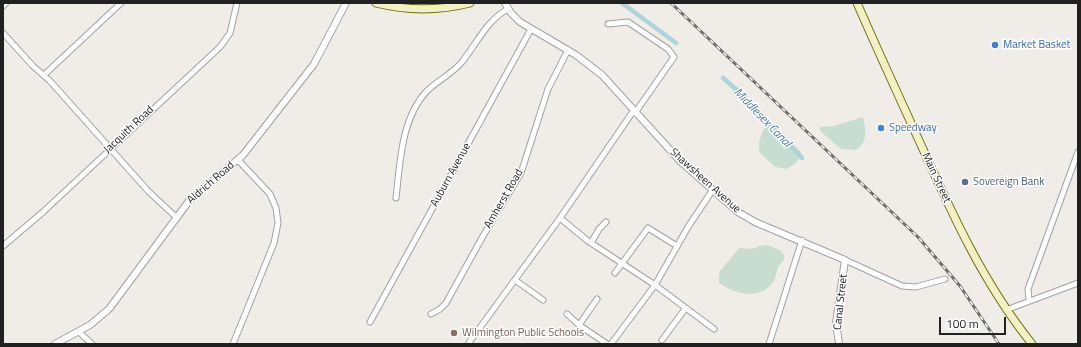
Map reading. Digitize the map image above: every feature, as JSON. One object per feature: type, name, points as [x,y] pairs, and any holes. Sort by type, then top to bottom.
[{"type":"main road","points":[[376,3],[438,9],[470,3]]},
{"type":"main road","name":"Main Street","points":[[857,3],[952,212],[981,270],[1006,310],[1032,344]]},
{"type":"street","points":[[3,6],[6,3]]},
{"type":"street","points":[[44,75],[121,3]]},
{"type":"street","name":"Jacquith Road","points":[[3,246],[220,47],[230,33],[237,3]]},
{"type":"street","name":"Aldrich Road","points":[[55,344],[79,332],[109,309],[176,217],[200,190],[238,160],[314,64],[346,3]]},
{"type":"street","points":[[396,198],[405,130],[421,98],[428,89],[457,68],[492,20],[507,6]]},
{"type":"street","name":"Shawsheen Avenue","points":[[507,6],[515,18],[568,50],[602,75],[673,154],[712,190],[749,219],[802,240],[907,287],[945,279]]},
{"type":"street","points":[[468,344],[560,218],[674,57],[660,43],[627,22],[608,24]]},
{"type":"street","name":"Auburn Avenue","points":[[370,322],[532,29]]},
{"type":"street","points":[[3,33],[33,66],[44,75],[162,205],[176,217]]},
{"type":"street","name":"Amherst Road","points":[[431,314],[446,303],[521,173],[548,89],[568,50]]},
{"type":"street","points":[[1029,300],[1028,289],[1078,152]]},
{"type":"street","points":[[233,344],[275,242],[278,223],[276,208],[270,194],[238,160]]},
{"type":"street","points":[[611,344],[655,285],[677,246],[712,190]]},
{"type":"street","points":[[560,218],[591,243],[655,285],[685,309],[714,329]]},
{"type":"street","points":[[591,243],[606,222]]},
{"type":"street","points":[[614,273],[649,228],[677,246]]},
{"type":"street","points":[[769,344],[802,240]]},
{"type":"street","name":"Canal Street","points":[[839,344],[836,322],[845,260]]},
{"type":"street","points":[[515,280],[543,300]]},
{"type":"street","points":[[1006,310],[1029,300],[1078,283]]},
{"type":"street","points":[[579,325],[597,299]]},
{"type":"street","points":[[662,340],[685,309]]},
{"type":"street","points":[[567,314],[579,325],[607,344]]},
{"type":"street","points":[[79,332],[92,344]]},
{"type":"green space","points":[[863,117],[865,136],[862,144],[855,150],[841,149],[820,131],[820,127],[834,126]]},
{"type":"green space","points":[[767,126],[776,126],[801,152],[800,158],[786,169],[775,167],[760,153],[760,138]]},
{"type":"green space","points":[[767,245],[780,250],[784,255],[784,260],[779,266],[775,279],[768,288],[755,294],[747,294],[732,290],[719,283],[720,271],[739,248],[752,249]]},
{"type":"waterway","name":"Middlesex Canal","points":[[622,3],[676,43]]},
{"type":"waterway","name":"Middlesex Canal","points":[[723,78],[744,96],[802,158]]},
{"type":"railway","points":[[671,3],[918,237],[960,286],[999,344]]},
{"type":"place","name":"Market Basket","points":[[995,45]]},
{"type":"place","name":"Speedway","points":[[881,128]]},
{"type":"place","name":"Sovereign Bank","points":[[965,182]]},
{"type":"place","name":"Wilmington Public Schools","points":[[454,333]]}]
